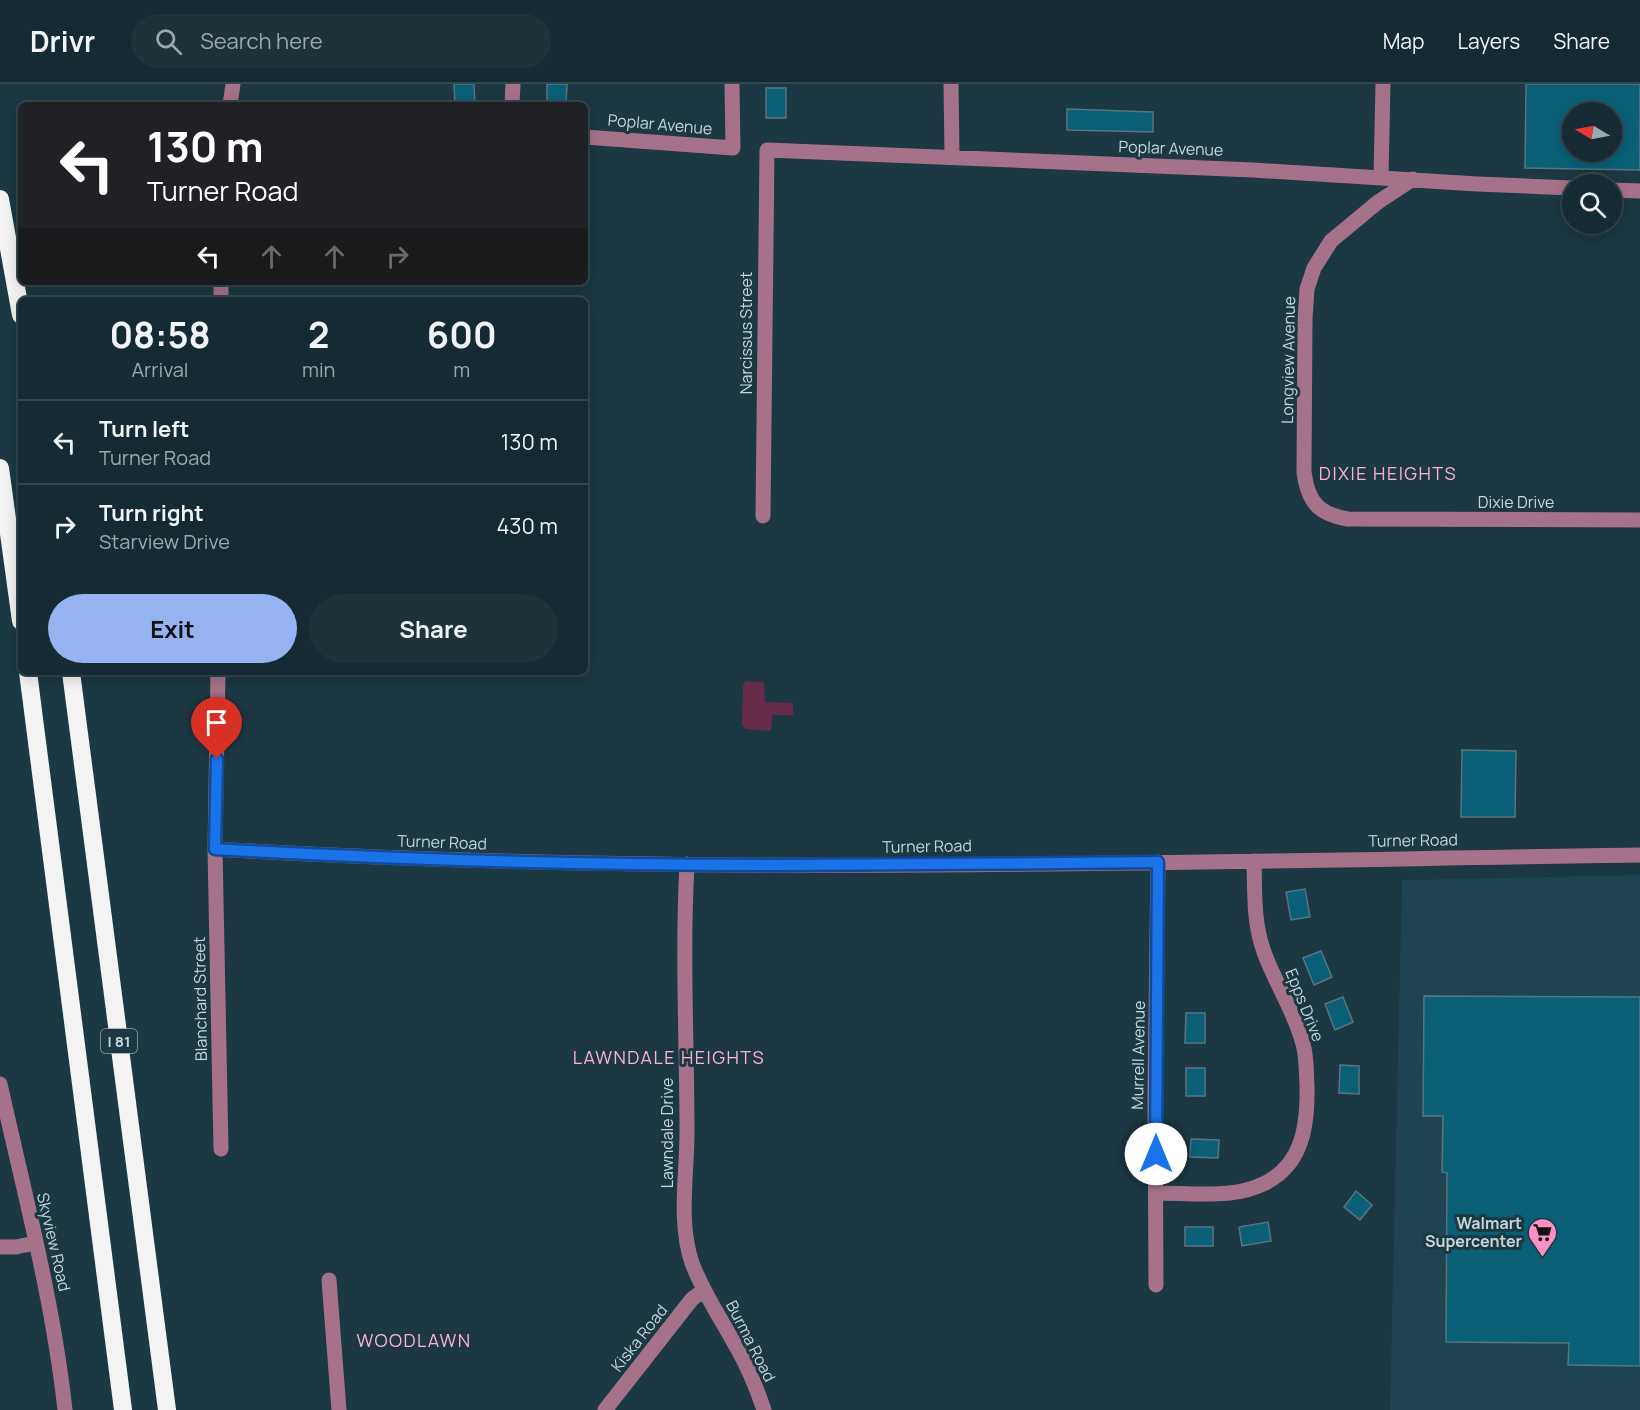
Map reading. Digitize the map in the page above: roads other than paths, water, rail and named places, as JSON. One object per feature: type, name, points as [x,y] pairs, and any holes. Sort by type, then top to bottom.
[{"type":"highway","points":[[0,199],[18,298]]},
{"type":"highway","points":[[0,468],[18,599]]},
{"type":"highway","name":"I 81","points":[[28,675],[123,1410]]},
{"type":"highway","name":"I 81","points":[[71,675],[167,1410]]},
{"type":"street","points":[[230,102],[233,84]]},
{"type":"street","points":[[512,102],[513,84]]},
{"type":"street","name":"Poplar Avenue","points":[[588,136],[733,148],[732,84]]},
{"type":"street","points":[[951,84],[952,156]]},
{"type":"street","points":[[1381,177],[1383,84]]},
{"type":"street","name":"Poplar Avenue","points":[[767,150],[952,156],[1562,188]]},
{"type":"street","name":"Narcissus Street","points":[[763,516],[767,150]]},
{"type":"street","name":"Longview Avenue","points":[[1392,519],[1335,517],[1316,506],[1310,497],[1304,472],[1305,319],[1308,285],[1322,252],[1331,241],[1361,216],[1413,179]]},
{"type":"street","points":[[1622,190],[1640,191]]},
{"type":"street","name":"Dixie Drive","points":[[1392,519],[1640,520]]},
{"type":"street","name":"Blanchard Street","points":[[218,675],[215,849],[221,1149]]},
{"type":"street","name":"Turner Road","points":[[215,849],[433,860],[687,864],[1158,862],[1640,855]]},
{"type":"street","name":"Epps Drive","points":[[1156,1193],[1237,1192],[1256,1187],[1282,1171],[1300,1146],[1305,1129],[1306,1059],[1297,1028],[1264,952],[1257,927],[1254,861]]},
{"type":"street","name":"Murrell Avenue","points":[[1156,1285],[1155,1094],[1158,862]]},
{"type":"street","name":"Lawndale Drive","points":[[687,864],[684,942],[687,1132],[685,1218],[692,1263],[704,1290]]},
{"type":"street","name":"Skyview Road","points":[[0,1084],[55,1339],[65,1410]]},
{"type":"street","points":[[0,1247],[16,1247],[35,1243]]},
{"type":"street","points":[[329,1280],[339,1410]]},
{"type":"street","name":"Kiska Road","points":[[605,1410],[692,1299],[704,1290]]},
{"type":"street","name":"Burma Road","points":[[704,1290],[739,1351],[764,1410]]},
{"type":"place","name":"Walmart Supercenter","points":[[1543,1258]]},
{"type":"district","name":"DIXIE HEIGHTS","points":[[1388,473]]},
{"type":"district","name":"LAWNDALE HEIGHTS","points":[[669,1057]]},
{"type":"district","name":"WOODLAWN","points":[[414,1340]]}]
